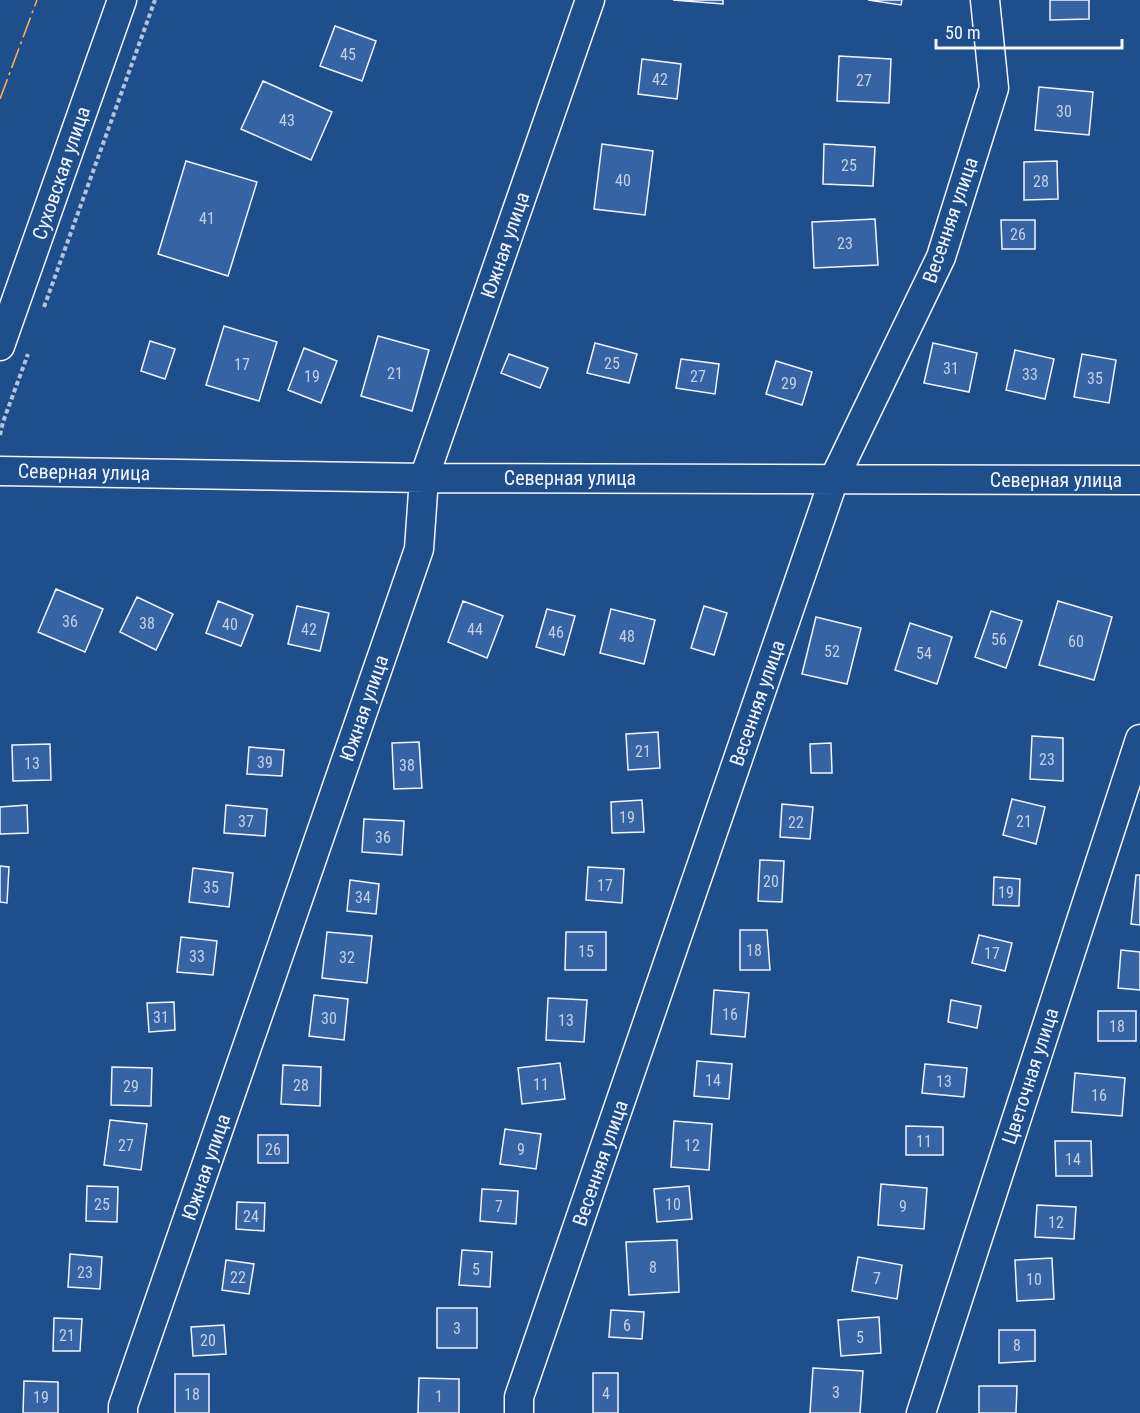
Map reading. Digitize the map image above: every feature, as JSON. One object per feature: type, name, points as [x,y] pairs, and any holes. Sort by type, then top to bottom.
[{"type":"street","name":"Суховская улица","points":[[0,346],[122,0]]},
{"type":"street","name":"Южная улица","points":[[123,1413],[123,1406],[418,549],[424,478],[590,0]]},
{"type":"street","name":"Весенняя улица","points":[[519,1413],[519,1397],[834,479],[941,258],[994,88],[986,0]]},
{"type":"street","name":"Северная улица","points":[[0,471],[424,478],[1140,480]]},
{"type":"street","name":"Цветочная улица","points":[[921,1413],[1140,740]]},
{"type":"path","points":[[43,311],[155,0]]},
{"type":"path","points":[[0,435],[31,344]]},
{"type":"building","points":[[673,0],[723,0],[723,4]]},
{"type":"building","points":[[868,0],[902,0],[901,5]]},
{"type":"building","points":[[1050,0],[1089,0],[1089,19],[1050,20]]},
{"type":"building","points":[[335,26],[376,41],[362,81],[320,66]]},
{"type":"building","points":[[839,56],[891,59],[889,103],[837,101]]},
{"type":"building","points":[[642,59],[681,64],[677,99],[638,94]]},
{"type":"building","points":[[263,81],[332,112],[311,160],[241,129]]},
{"type":"building","points":[[1039,87],[1093,92],[1089,135],[1035,130]]},
{"type":"building","points":[[602,144],[653,151],[645,215],[594,209]]},
{"type":"building","points":[[824,144],[875,147],[873,186],[823,184]]},
{"type":"building","points":[[186,161],[257,182],[228,276],[158,254]]},
{"type":"building","points":[[1057,161],[1058,199],[1024,200],[1024,162]]},
{"type":"building","points":[[875,219],[878,265],[814,268],[812,222]]},
{"type":"building","points":[[1001,220],[1035,220],[1035,249],[1002,249]]},
{"type":"building","points":[[224,326],[277,342],[259,401],[206,385]]},
{"type":"building","points":[[378,336],[429,350],[412,411],[361,396]]},
{"type":"building","points":[[150,341],[175,349],[165,379],[141,371]]},
{"type":"building","points":[[595,343],[637,354],[629,383],[587,373]]},
{"type":"building","points":[[933,343],[977,353],[969,392],[924,383]]},
{"type":"building","points":[[304,348],[337,361],[321,403],[288,390]]},
{"type":"building","points":[[1015,350],[1054,359],[1045,399],[1006,390]]},
{"type":"building","points":[[509,354],[548,368],[540,388],[501,373]]},
{"type":"building","points":[[1082,354],[1116,360],[1109,403],[1074,397]]},
{"type":"building","points":[[681,359],[719,364],[715,394],[676,388]]},
{"type":"building","points":[[776,361],[812,372],[802,405],[766,394]]},
{"type":"building","points":[[56,589],[103,609],[85,652],[38,632]]},
{"type":"building","points":[[137,597],[173,614],[156,650],[120,632]]},
{"type":"building","points":[[218,601],[253,615],[241,646],[206,633]]},
{"type":"building","points":[[463,601],[503,616],[487,658],[448,642]]},
{"type":"building","points":[[1058,601],[1112,617],[1094,680],[1039,665]]},
{"type":"building","points":[[297,606],[329,613],[320,651],[288,644]]},
{"type":"building","points":[[704,606],[727,613],[714,655],[691,648]]},
{"type":"building","points":[[547,609],[575,616],[564,655],[536,647]]},
{"type":"building","points":[[611,609],[655,620],[644,664],[600,653]]},
{"type":"building","points":[[991,611],[1022,621],[1006,668],[975,657]]},
{"type":"building","points":[[816,617],[861,628],[847,684],[802,674]]},
{"type":"building","points":[[910,623],[952,637],[937,684],[895,670]]},
{"type":"building","points":[[658,732],[660,768],[628,770],[626,734]]},
{"type":"building","points":[[1032,736],[1063,738],[1063,781],[1030,779]]},
{"type":"building","points":[[419,742],[422,788],[394,789],[392,743]]},
{"type":"building","points":[[831,743],[832,773],[811,773],[810,744]]},
{"type":"building","points":[[50,744],[51,780],[13,781],[12,745]]},
{"type":"building","points":[[249,747],[284,750],[282,776],[247,774]]},
{"type":"building","points":[[1012,799],[1045,807],[1036,844],[1003,835]]},
{"type":"building","points":[[642,800],[644,832],[612,833],[611,802]]},
{"type":"building","points":[[782,804],[813,807],[810,839],[780,837]]},
{"type":"building","points":[[27,805],[28,833],[0,834],[0,807]]},
{"type":"building","points":[[226,805],[267,809],[265,836],[224,833]]},
{"type":"building","points":[[364,819],[404,821],[402,855],[362,852]]},
{"type":"building","points":[[760,860],[784,861],[782,902],[758,901]]},
{"type":"building","points":[[0,866],[9,867],[7,903],[0,902]]},
{"type":"building","points":[[588,867],[624,869],[622,903],[586,900]]},
{"type":"building","points":[[193,868],[233,873],[229,907],[189,902]]},
{"type":"building","points":[[1136,875],[1140,875],[1140,925],[1131,924]]},
{"type":"building","points":[[994,877],[1020,879],[1019,906],[993,905]]},
{"type":"building","points":[[350,880],[379,884],[376,914],[347,911]]},
{"type":"building","points":[[740,930],[767,930],[770,970],[740,970]]},
{"type":"building","points":[[327,932],[372,936],[367,983],[322,978]]},
{"type":"building","points":[[566,932],[606,932],[606,970],[565,970]]},
{"type":"building","points":[[979,935],[1012,943],[1005,971],[972,963]]},
{"type":"building","points":[[181,937],[217,941],[213,975],[177,972]]},
{"type":"building","points":[[1121,950],[1140,952],[1140,990],[1118,988]]},
{"type":"building","points":[[714,990],[749,993],[745,1037],[711,1034]]},
{"type":"building","points":[[314,995],[348,999],[344,1040],[309,1036]]},
{"type":"building","points":[[548,998],[587,1000],[584,1042],[546,1040]]},
{"type":"building","points":[[951,1000],[981,1006],[977,1028],[948,1022]]},
{"type":"building","points":[[174,1002],[175,1030],[149,1032],[147,1003]]},
{"type":"building","points":[[1098,1011],[1136,1011],[1136,1041],[1098,1041]]},
{"type":"building","points":[[697,1061],[732,1064],[729,1099],[694,1096]]},
{"type":"building","points":[[560,1063],[565,1099],[522,1104],[518,1068]]},
{"type":"building","points":[[925,1064],[967,1068],[964,1097],[922,1093]]},
{"type":"building","points":[[283,1065],[321,1067],[320,1106],[281,1104]]},
{"type":"building","points":[[112,1067],[152,1068],[151,1106],[111,1105]]},
{"type":"building","points":[[1075,1073],[1125,1078],[1122,1116],[1072,1112]]},
{"type":"building","points":[[110,1120],[147,1124],[141,1170],[104,1165]]},
{"type":"building","points":[[674,1121],[712,1124],[709,1170],[671,1167]]},
{"type":"building","points":[[906,1126],[943,1127],[943,1155],[906,1155]]},
{"type":"building","points":[[505,1129],[541,1134],[536,1169],[500,1164]]},
{"type":"building","points":[[258,1135],[288,1135],[288,1163],[258,1163]]},
{"type":"building","points":[[1055,1141],[1091,1141],[1092,1176],[1056,1176]]},
{"type":"building","points":[[881,1184],[927,1188],[924,1229],[878,1225]]},
{"type":"building","points":[[87,1186],[118,1187],[117,1222],[86,1221]]},
{"type":"building","points":[[689,1186],[692,1219],[657,1222],[654,1189]]},
{"type":"building","points":[[482,1189],[518,1191],[516,1224],[480,1221]]},
{"type":"building","points":[[237,1202],[265,1203],[264,1231],[236,1229]]},
{"type":"building","points":[[1037,1205],[1076,1207],[1074,1239],[1035,1237]]},
{"type":"building","points":[[677,1240],[679,1292],[629,1295],[626,1242]]},
{"type":"building","points":[[462,1250],[492,1252],[490,1287],[459,1285]]},
{"type":"building","points":[[70,1254],[102,1257],[100,1289],[68,1287]]},
{"type":"building","points":[[858,1257],[902,1265],[897,1299],[852,1291]]},
{"type":"building","points":[[1052,1258],[1054,1299],[1017,1301],[1015,1260]]},
{"type":"building","points":[[226,1260],[254,1264],[249,1294],[222,1290]]},
{"type":"building","points":[[437,1308],[477,1308],[477,1348],[437,1348]]},
{"type":"building","points":[[611,1310],[644,1312],[642,1339],[609,1337]]},
{"type":"building","points":[[879,1317],[881,1353],[841,1356],[838,1320]]},
{"type":"building","points":[[54,1318],[82,1319],[80,1351],[53,1351]]},
{"type":"building","points":[[224,1325],[226,1354],[193,1356],[191,1327]]},
{"type":"building","points":[[999,1330],[1035,1330],[1035,1361],[999,1363]]},
{"type":"building","points":[[813,1368],[863,1371],[860,1413],[810,1413]]},
{"type":"building","points":[[593,1373],[618,1373],[618,1413],[593,1413]]},
{"type":"building","points":[[175,1374],[209,1374],[209,1413],[175,1413]]},
{"type":"building","points":[[419,1378],[459,1379],[459,1413],[418,1413]]},
{"type":"building","points":[[24,1381],[58,1382],[58,1413],[23,1413]]},
{"type":"building","points":[[979,1386],[1017,1386],[1016,1413],[979,1413]]},
{"type":"power","points":[[0,99],[37,0]]}]
